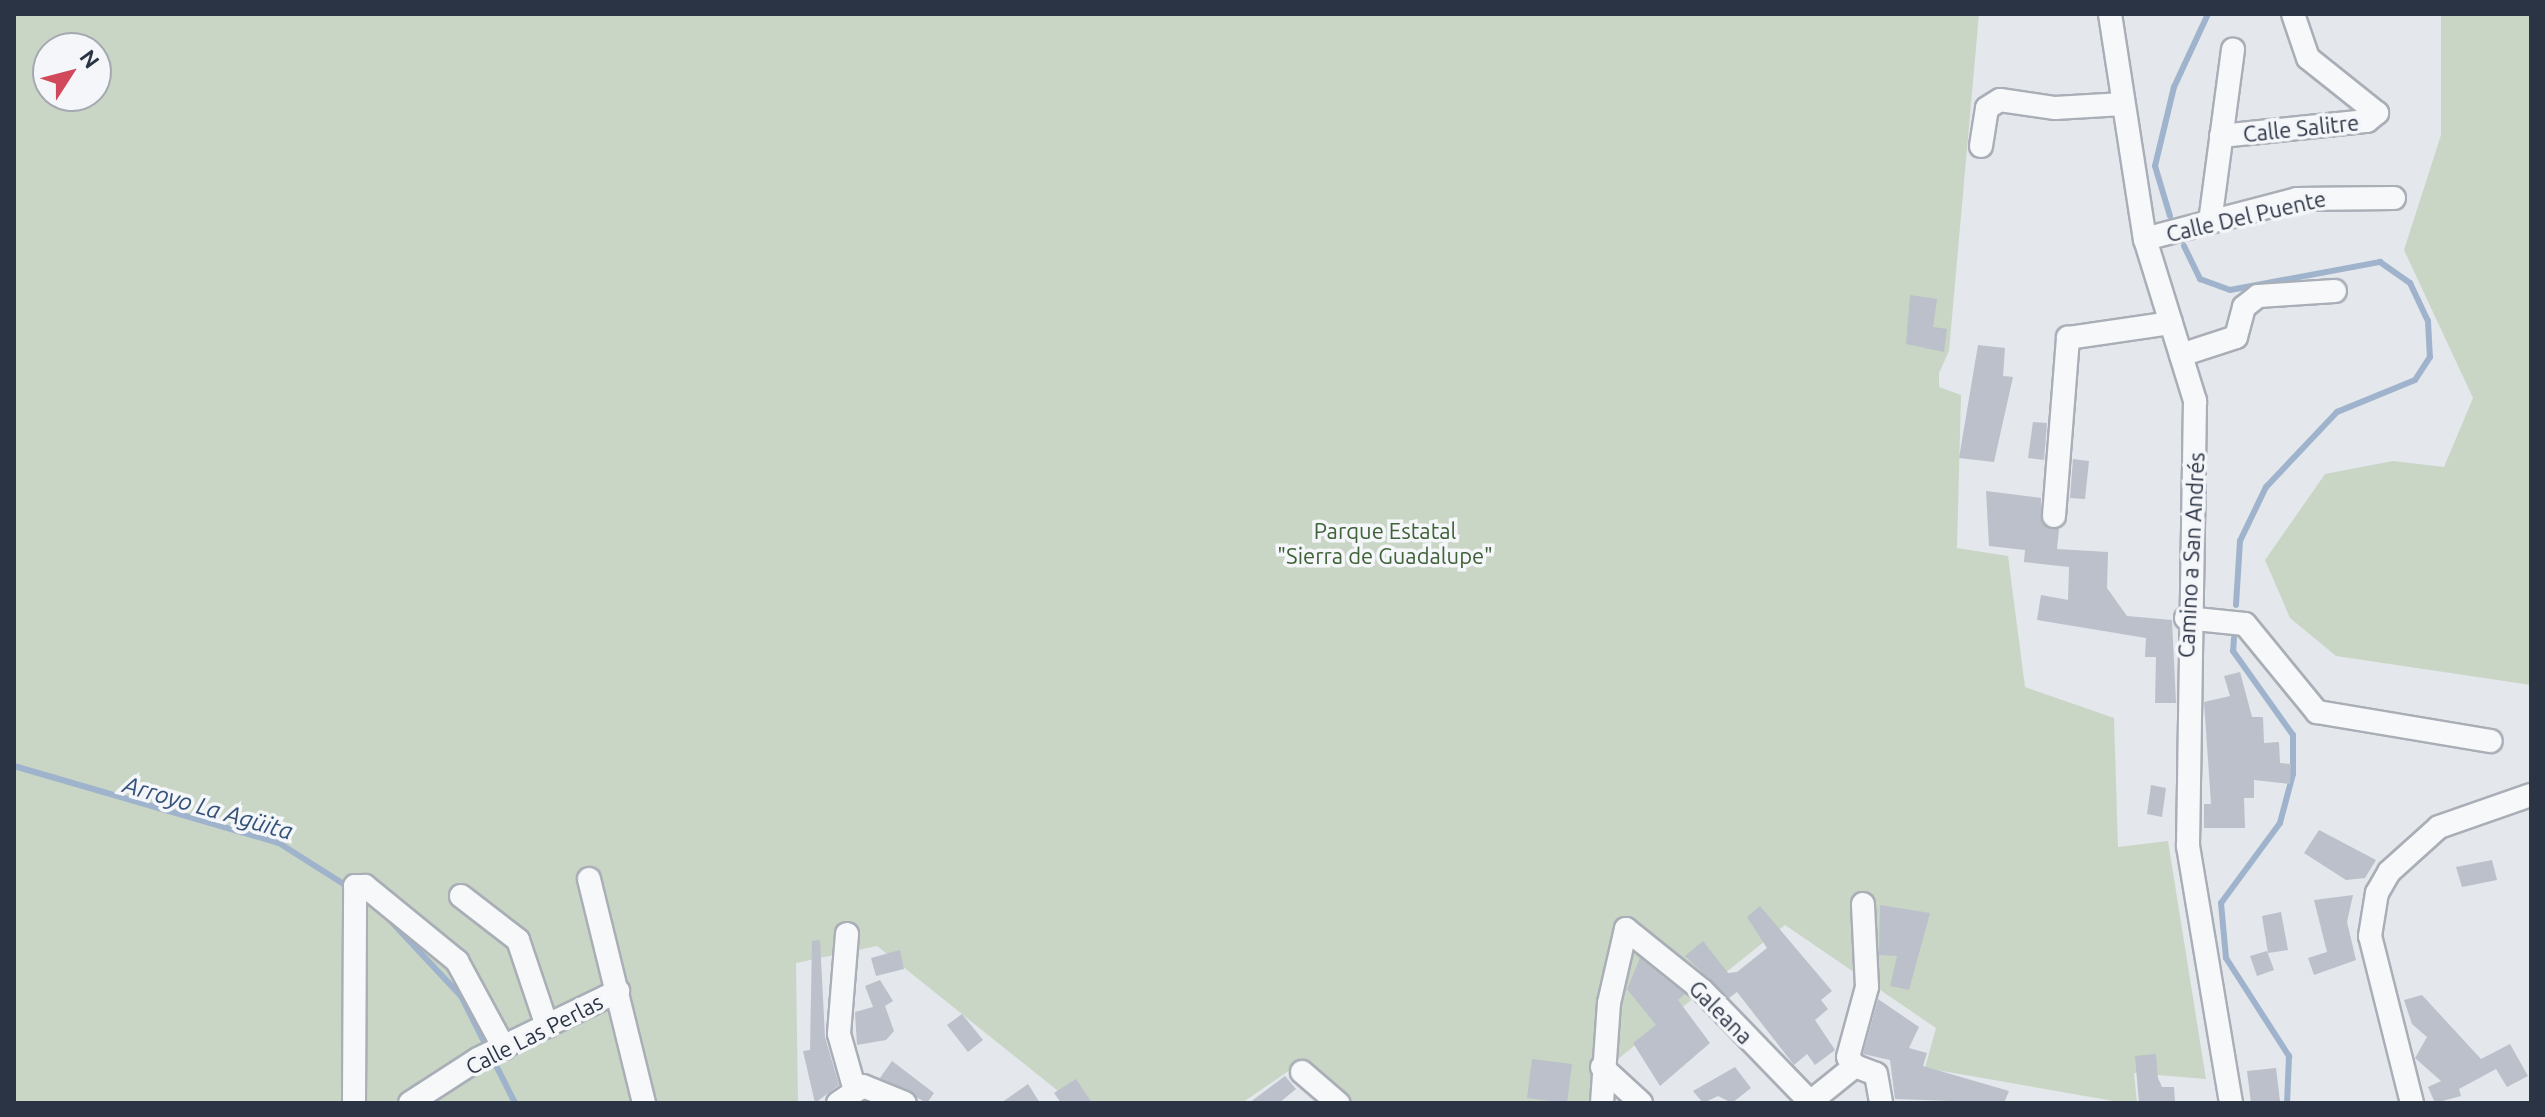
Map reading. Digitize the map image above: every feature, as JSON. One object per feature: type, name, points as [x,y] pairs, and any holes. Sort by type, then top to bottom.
[{"type":"street","name":"Camino a San Andrés","points":[[2110,14],[2145,239],[2197,418],[2186,618],[2190,876],[2231,1103]]},
{"type":"street","name":"Calle Salitre","points":[[2221,136],[2367,121],[2377,113],[2364,96],[2308,58],[2293,14]]},
{"type":"street","points":[[2210,222],[2233,50]]},
{"type":"street","points":[[1981,146],[1987,108],[2000,100],[2055,108],[2123,104]]},
{"type":"street","name":"Calle Del Puente","points":[[2145,239],[2297,199],[2394,198]]},
{"type":"street","points":[[2181,355],[2236,337],[2244,307],[2258,296],[2335,291]]},
{"type":"street","points":[[2054,516],[2068,338],[2171,323]]},
{"type":"street","points":[[2186,618],[2245,624],[2317,712],[2491,741]]},
{"type":"street","points":[[2412,1103],[2370,936],[2377,893],[2389,872],[2439,827],[2531,795]]},
{"type":"street","points":[[589,879],[644,1103]]},
{"type":"street","points":[[354,1103],[355,886],[365,886],[457,961],[504,1048]]},
{"type":"street","points":[[461,896],[518,940],[547,1026]]},
{"type":"street","points":[[1863,904],[1867,987],[1848,1057],[1855,1066],[1876,1074],[1881,1103]]},
{"type":"street","name":"Galeana","points":[[1602,1067],[1626,929],[1702,990],[1810,1103]]},
{"type":"street","points":[[847,934],[839,1034],[846,1095],[905,1103]]},
{"type":"street","name":"Calle Las Perlas","points":[[410,1103],[504,1048],[618,991]]},
{"type":"street","points":[[1810,1103],[1855,1066]]},
{"type":"street","points":[[1602,1067],[1602,1103]]},
{"type":"street","points":[[1602,1067],[1641,1103]]},
{"type":"street","points":[[1302,1072],[1331,1101]]},
{"type":"green space","name":"Parque Estatal \"Sierra de Guadalupe\"","points":[[14,14],[1979,14],[1949,351],[1939,373],[1939,387],[1961,395],[1957,548],[2008,556],[2025,687],[2114,718],[2118,847],[2168,841],[2206,1079],[2134,1073],[2137,1103],[2125,1103],[1925,1068],[1936,1028],[1785,925],[1593,1079],[1596,1103],[1345,1103],[1297,1065],[1242,1103],[1073,1103],[877,946],[796,963],[798,1103],[14,1103]]},
{"type":"green space","points":[[2441,14],[2531,14],[2531,685],[2336,656],[2290,618],[2265,560],[2325,474],[2393,461],[2444,467],[2473,398],[2404,250],[2441,135]]},
{"type":"building","points":[[1910,295],[1937,299],[1933,327],[1947,329],[1944,352],[1906,344]]},
{"type":"building","points":[[1978,345],[2005,348],[2003,376],[2013,377],[1994,462],[1959,458]]},
{"type":"building","points":[[2033,422],[2047,423],[2044,460],[2028,458]]},
{"type":"building","points":[[2073,459],[2089,461],[2085,499],[2070,498]]},
{"type":"building","points":[[1986,491],[2041,498],[2042,523],[2059,529],[2057,549],[2108,552],[2107,588],[2127,616],[2172,620],[2176,703],[2155,703],[2156,657],[2145,657],[2146,638],[2037,620],[2041,595],[2068,600],[2069,567],[2024,562],[2025,550],[1989,546]]},
{"type":"building","points":[[2240,672],[2252,717],[2263,717],[2264,743],[2279,742],[2280,763],[2291,764],[2290,784],[2254,780],[2254,798],[2244,798],[2245,828],[2204,828],[2204,804],[2211,804],[2204,702],[2230,696],[2224,676]]},
{"type":"building","points":[[2151,785],[2166,788],[2162,817],[2147,814]]},
{"type":"building","points":[[2319,830],[2376,860],[2365,878],[2346,880],[2304,853]]},
{"type":"building","points":[[2492,860],[2497,880],[2462,887],[2456,867]]},
{"type":"building","points":[[2353,895],[2347,922],[2356,960],[2314,975],[2308,958],[2327,952],[2314,900]]},
{"type":"building","points":[[1880,905],[1930,913],[1909,990],[1890,986],[1897,956],[1879,955]]},
{"type":"building","points":[[1760,906],[1832,991],[1821,1000],[1828,1009],[1815,1020],[1835,1050],[1815,1065],[1807,1054],[1794,1065],[1737,992],[1729,998],[1685,956],[1703,941],[1728,973],[1737,972],[1767,948],[1747,917]]},
{"type":"building","points":[[2281,912],[2288,950],[2268,953],[2262,916]]},
{"type":"building","points":[[820,940],[825,1037],[839,1085],[815,1103],[803,1051],[810,1050],[812,941]]},
{"type":"building","points":[[900,950],[904,969],[876,976],[871,958]]},
{"type":"building","points":[[2267,951],[2274,970],[2257,976],[2250,956]]},
{"type":"building","points":[[1640,958],[1685,994],[1678,1000],[1710,1043],[1660,1086],[1633,1043],[1656,1025],[1627,989]]},
{"type":"building","points":[[880,980],[893,1001],[885,1006],[894,1031],[886,1040],[857,1045],[855,1012],[873,1007],[865,986]]},
{"type":"building","points":[[2422,995],[2481,1059],[2510,1044],[2528,1076],[2507,1087],[2496,1069],[2459,1089],[2461,1096],[2435,1103],[2428,1087],[2441,1081],[2415,1058],[2427,1037],[2412,1024],[2404,1000]]},
{"type":"building","points":[[1878,999],[1919,1027],[1909,1048],[1927,1053],[1923,1066],[2009,1091],[2004,1103],[1895,1099],[1890,1060],[1863,1054]]},
{"type":"building","points":[[962,1014],[983,1040],[968,1052],[947,1025]]},
{"type":"building","points":[[2156,1054],[2158,1078],[2162,1087],[2174,1087],[2175,1103],[2139,1103],[2135,1056]]},
{"type":"building","points":[[1532,1059],[1572,1064],[1567,1103],[1527,1098]]},
{"type":"building","points":[[892,1061],[934,1093],[927,1103],[880,1078]]},
{"type":"building","points":[[1735,1067],[1751,1088],[1732,1103],[1718,1096],[1703,1103],[1693,1091]]},
{"type":"building","points":[[2276,1068],[2280,1101],[2251,1103],[2247,1071]]},
{"type":"building","points":[[1285,1076],[1296,1089],[1279,1103],[1249,1103]]},
{"type":"building","points":[[1076,1079],[1092,1103],[1061,1103],[1054,1093]]},
{"type":"building","points":[[1028,1084],[1040,1103],[1001,1103]]},
{"type":"waterway","points":[[2170,216],[2155,166],[2174,87],[2208,14]]},
{"type":"waterway","points":[[2184,246],[2200,279],[2230,290],[2380,262],[2410,283],[2428,321],[2430,357],[2415,380],[2337,412],[2266,487],[2240,541],[2236,605]]},
{"type":"waterway","points":[[2234,638],[2233,651],[2293,735],[2293,774],[2280,823],[2221,903],[2226,958],[2289,1056],[2287,1103]]},
{"type":"waterway","name":"Arroyo La Agüita","points":[[14,766],[279,843],[350,888]]},
{"type":"waterway","name":"Arroyo La Agüita","points":[[387,917],[461,996],[515,1103]]}]
